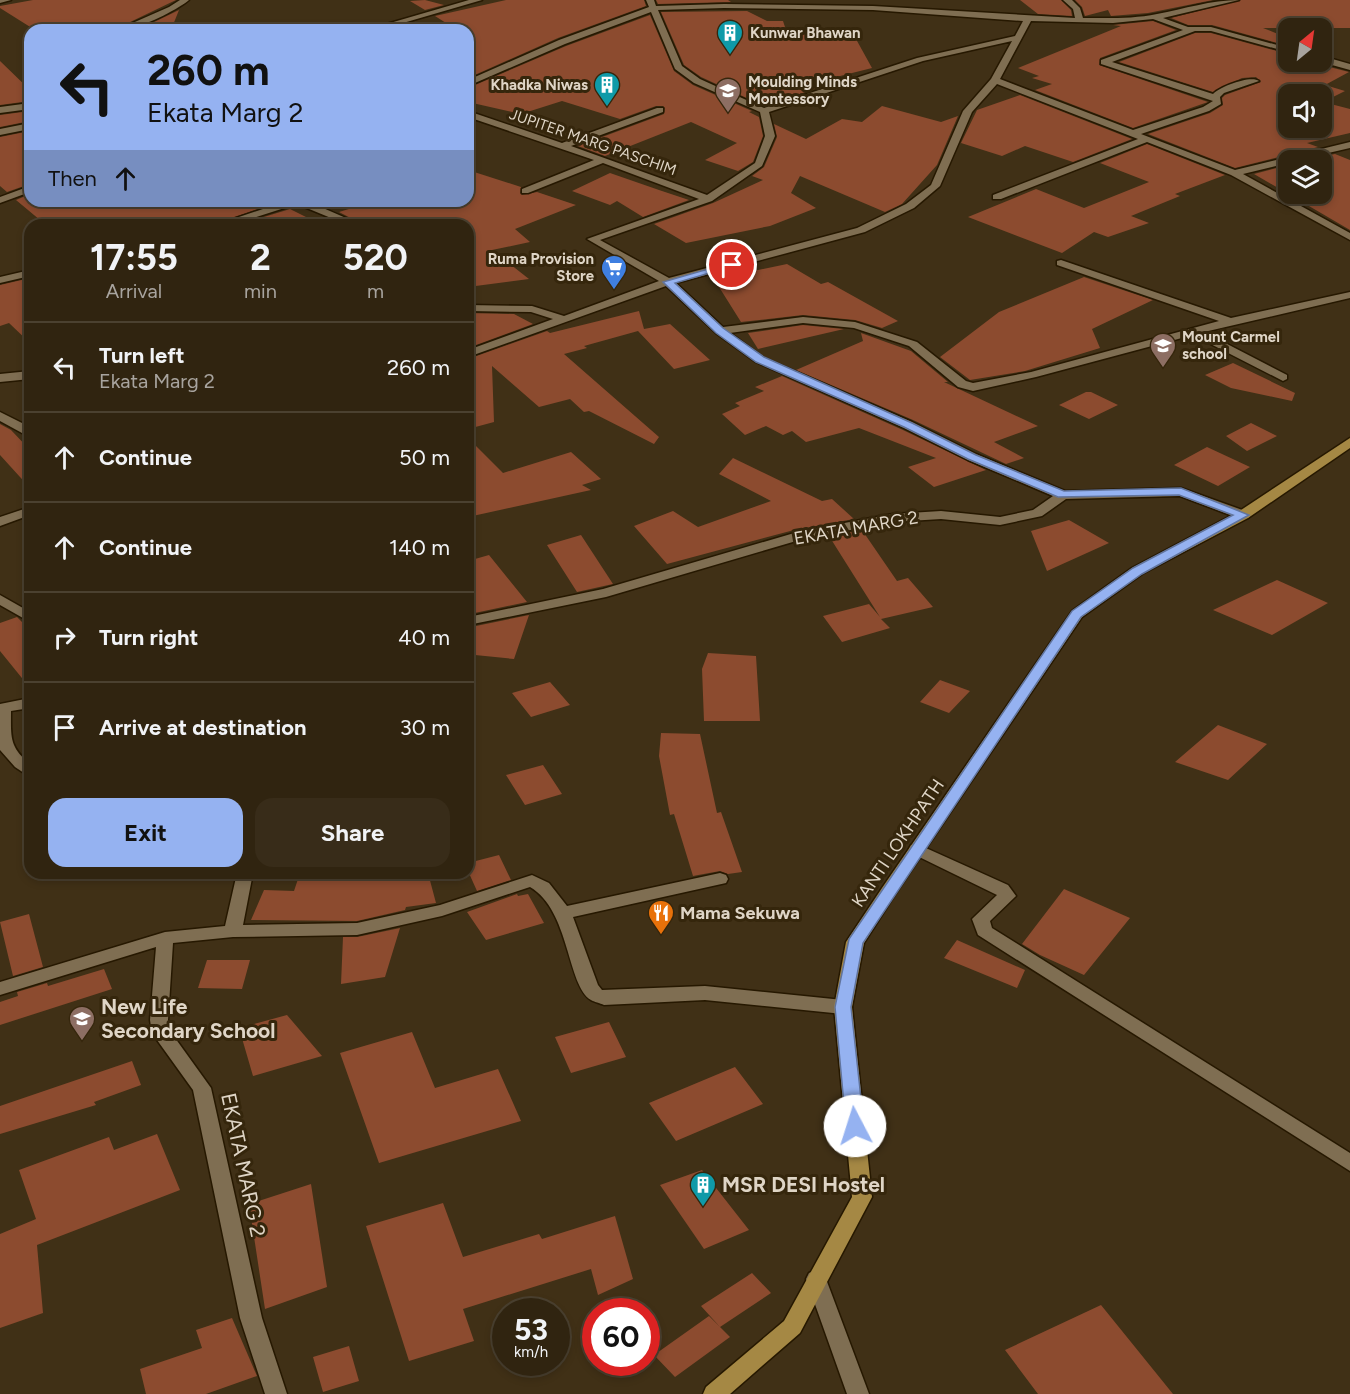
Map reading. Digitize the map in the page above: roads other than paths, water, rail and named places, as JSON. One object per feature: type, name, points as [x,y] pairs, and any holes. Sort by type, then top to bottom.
[{"type":"main road","name":"KANTI LOKHPATH","points":[[714,1394],[792,1327],[862,1197],[843,1007],[855,942],[917,849],[1077,614],[1137,571],[1243,515],[1350,442]]},
{"type":"street","points":[[0,2],[7,0]]},
{"type":"street","points":[[134,24],[172,9],[185,0]]},
{"type":"street","points":[[392,24],[478,0]]},
{"type":"street","points":[[934,0],[952,13]]},
{"type":"street","points":[[1067,0],[1080,13],[1079,20]]},
{"type":"street","points":[[474,80],[653,4],[873,8],[1028,19],[1113,21],[1154,17],[1235,0]]},
{"type":"street","points":[[653,4],[678,67],[697,81],[764,111],[882,69],[955,50],[1016,38]]},
{"type":"street","points":[[1154,17],[1179,27],[1211,29],[1278,47]]},
{"type":"street","points":[[474,352],[668,282],[861,230],[909,206],[935,186],[969,111],[995,80],[1028,19]]},
{"type":"street","points":[[1134,133],[1206,109],[1218,102],[1215,97],[1104,62],[1197,28]]},
{"type":"street","points":[[1332,62],[1350,67]]},
{"type":"street","points":[[995,80],[1234,173],[1350,237]]},
{"type":"street","points":[[1215,97],[1221,91],[1255,81]]},
{"type":"street","points":[[0,110],[24,107]]},
{"type":"street","points":[[562,146],[660,110]]},
{"type":"street","points":[[764,111],[771,136],[759,164],[708,199],[594,238],[592,241],[668,282],[720,331],[760,360],[908,425],[972,457],[1063,495],[1181,492],[1243,515]]},
{"type":"street","name":"JUPITER MARG PASCHIM","points":[[474,116],[708,199]]},
{"type":"street","points":[[0,132],[24,127]]},
{"type":"street","points":[[998,197],[1147,139]]},
{"type":"street","points":[[1234,173],[1350,145]]},
{"type":"street","points":[[525,191],[603,160]]},
{"type":"street","points":[[0,200],[24,191]]},
{"type":"street","points":[[239,219],[278,207]]},
{"type":"street","points":[[312,207],[342,219]]},
{"type":"street","points":[[1061,263],[1229,321]]},
{"type":"street","points":[[0,280],[24,274]]},
{"type":"street","points":[[720,331],[803,320],[855,325],[913,345],[962,384],[973,387],[1032,375],[1229,321],[1350,295]]},
{"type":"street","points":[[474,308],[532,309],[563,319]]},
{"type":"street","points":[[1195,332],[1283,377]]},
{"type":"street","points":[[0,378],[24,376]]},
{"type":"street","points":[[0,416],[24,429]]},
{"type":"street","name":"EKATA MARG 2","points":[[474,620],[606,593],[801,535],[893,518],[941,515],[1000,520],[1037,513],[1063,495]]},
{"type":"street","points":[[0,522],[24,513]]},
{"type":"street","points":[[0,599],[24,614]]},
{"type":"street","points":[[24,704],[1,709],[3,743],[9,754],[24,767]]},
{"type":"street","points":[[917,849],[1002,889],[1007,896],[981,919],[984,931],[1350,1163]]},
{"type":"street","points":[[233,931],[244,879]]},
{"type":"street","points":[[563,913],[720,879]]},
{"type":"street","points":[[0,989],[165,938],[233,931],[357,929],[442,910],[532,881],[543,885],[563,913],[590,988],[596,995],[604,998],[705,993],[843,1007]]},
{"type":"street","name":"EKATA MARG 2","points":[[165,938],[159,1020],[161,1033],[202,1088],[250,1318],[276,1394]]},
{"type":"street","points":[[816,1279],[858,1394]]},
{"type":"place","name":"Kunwar Bhawan","points":[[730,56]]},
{"type":"place","name":"Khadka Niwas","points":[[607,108]]},
{"type":"place","name":"Moulding Minds Montessory","points":[[728,114]]},
{"type":"place","name":"Ruma Provision Store","points":[[614,291]]},
{"type":"place","name":"Mount Carmel school","points":[[1163,369]]},
{"type":"place","name":"Mama Sekuwa","points":[[661,936]]},
{"type":"place","name":"New Life Secondary School","points":[[82,1042]]},
{"type":"place","name":"MSR DESI Hostel","points":[[703,1208]]}]
